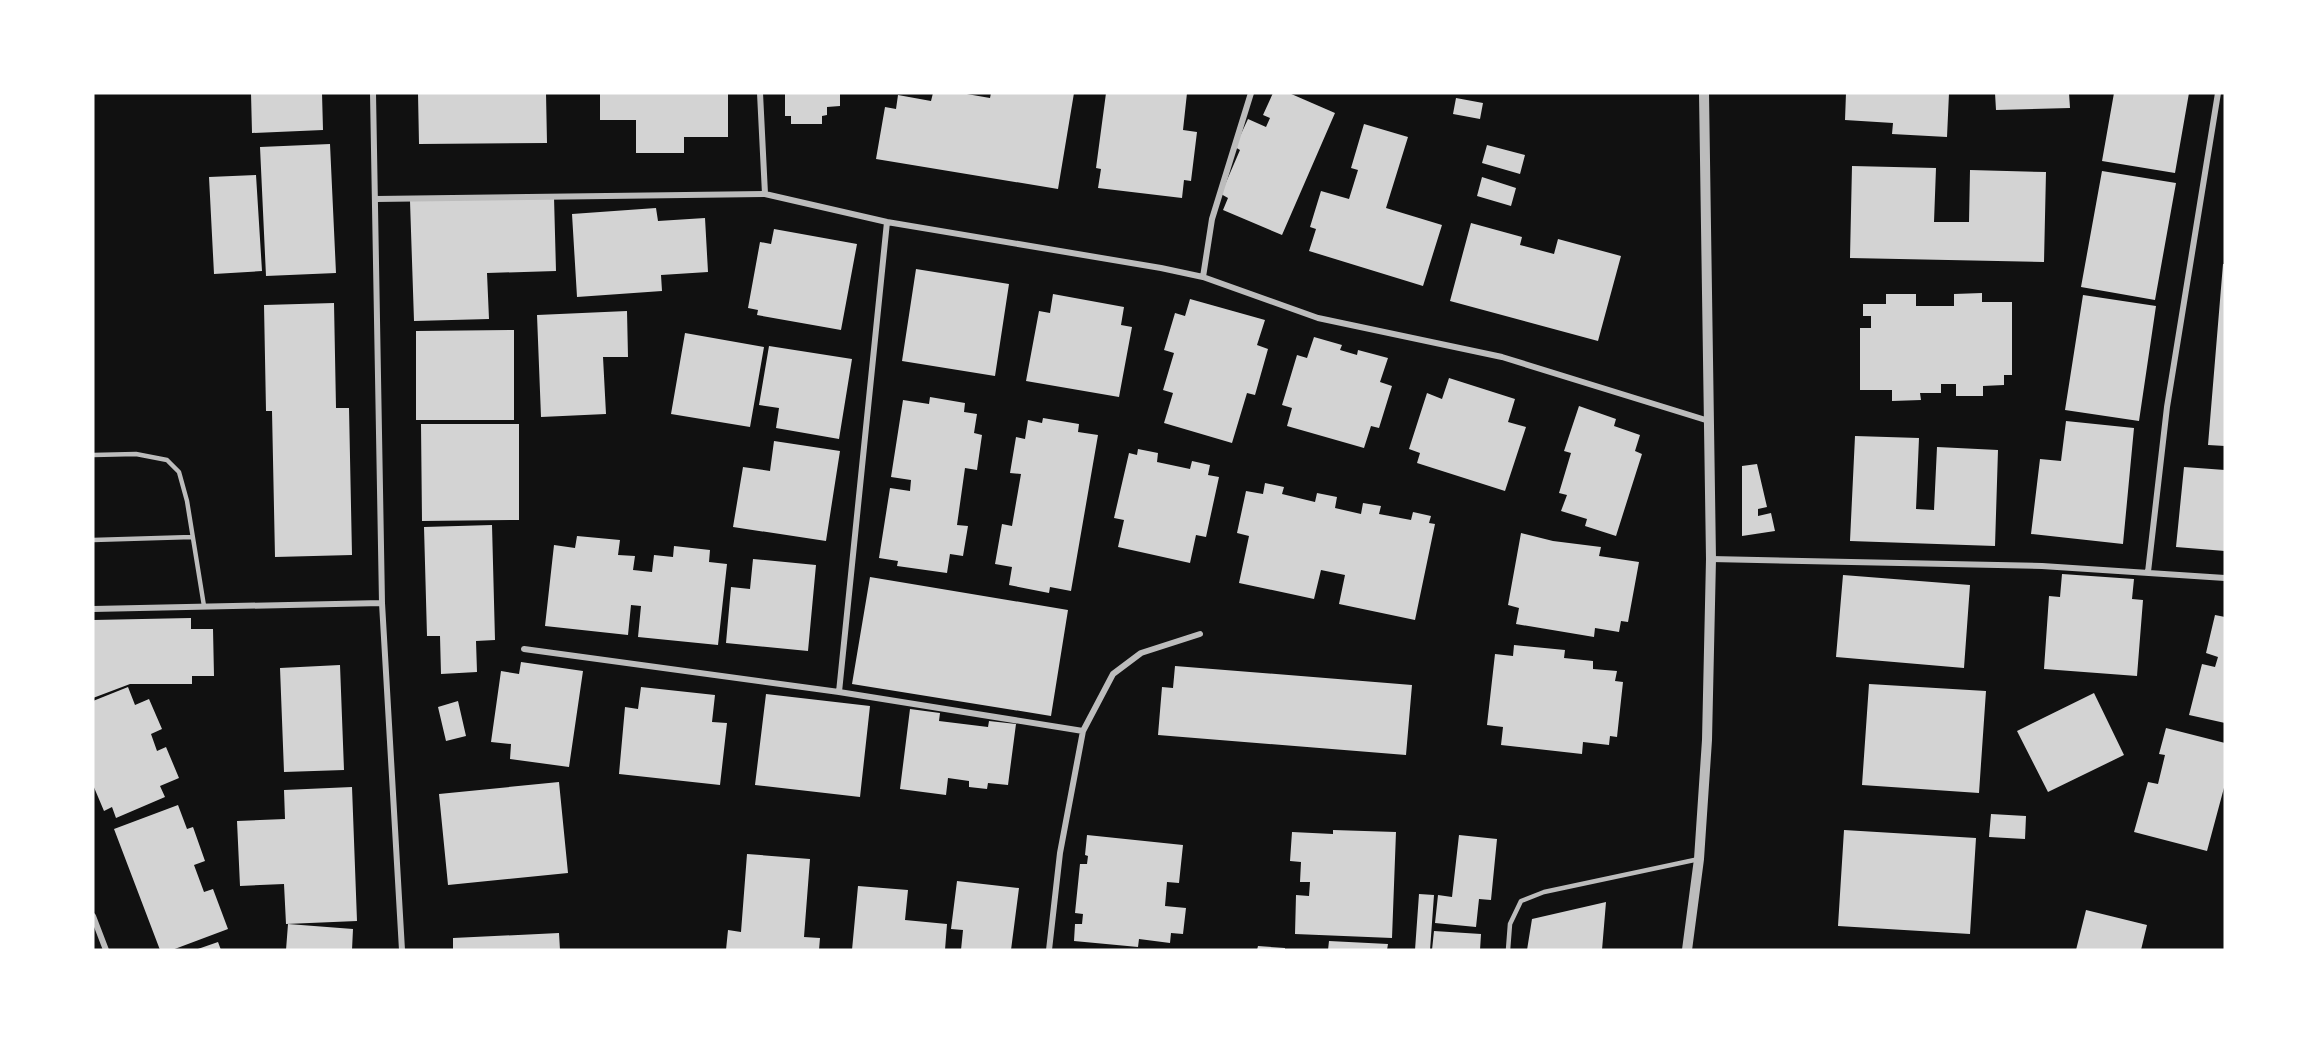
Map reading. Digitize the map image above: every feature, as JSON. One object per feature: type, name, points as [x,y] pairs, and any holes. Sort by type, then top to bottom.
[{"type":"street","points":[[373,93],[382,603],[402,950]]},
{"type":"street","points":[[760,93],[765,194]]},
{"type":"street","points":[[1203,277],[1212,219],[1251,93]]},
{"type":"street","points":[[1687,950],[1699,859],[1707,740],[1711,559],[1704,93]]},
{"type":"street","points":[[2148,572],[2166,408],[2218,93]]},
{"type":"street","points":[[376,199],[765,194],[887,222],[1203,277],[1318,318],[1502,357],[1710,421]]},
{"type":"street","points":[[839,692],[887,222]]},
{"type":"street","points":[[1711,559],[1945,562],[2225,578]]},
{"type":"street","points":[[93,609],[382,603]]},
{"type":"street","points":[[1049,950],[1060,853],[1083,731],[1098,699],[1113,674],[1141,653],[1200,634]]},
{"type":"street","points":[[524,649],[839,692],[1083,731]]},
{"type":"street","points":[[93,916],[106,950]]},
{"type":"lane","points":[[93,455],[135,454],[167,460],[179,472],[204,606]]},
{"type":"lane","points":[[93,540],[192,537]]},
{"type":"lane","points":[[1508,950],[1510,924],[1521,902],[1544,892],[1699,859]]},
{"type":"building","points":[[251,93],[322,93],[323,130],[252,133]]},
{"type":"building","points":[[418,93],[546,93],[547,143],[419,144]]},
{"type":"building","points":[[600,93],[728,93],[728,137],[684,137],[684,153],[636,153],[636,120],[600,120]]},
{"type":"building","points":[[785,93],[840,93],[840,106],[827,107],[827,115],[822,116],[822,124],[791,124],[791,116],[785,116]]},
{"type":"building","points":[[933,93],[961,93],[990,98],[991,93],[1074,93],[1058,189],[876,159],[885,107],[896,109],[898,95],[931,101]]},
{"type":"building","points":[[1106,93],[1187,93],[1183,130],[1197,132],[1191,181],[1184,180],[1182,198],[1098,188],[1101,169],[1096,168]]},
{"type":"building","points":[[1273,93],[1289,93],[1335,113],[1282,235],[1223,210],[1228,198],[1221,194],[1240,150],[1235,147],[1248,119],[1266,127],[1270,118],[1263,115]]},
{"type":"building","points":[[1846,93],[1949,93],[1947,137],[1892,134],[1893,123],[1845,120]]},
{"type":"building","points":[[1995,93],[2069,93],[2070,108],[1996,110]]},
{"type":"building","points":[[2114,93],[2189,93],[2175,173],[2102,161]]},
{"type":"building","points":[[1456,98],[1483,103],[1480,119],[1453,114]]},
{"type":"building","points":[[1364,124],[1408,137],[1386,208],[1442,225],[1423,286],[1309,251],[1316,229],[1310,227],[1321,191],[1349,199],[1358,170],[1351,168]]},
{"type":"building","points":[[330,144],[336,273],[266,276],[260,147]]},
{"type":"building","points":[[1487,145],[1525,155],[1520,174],[1482,163]]},
{"type":"building","points":[[1852,166],[1936,168],[1934,222],[1969,222],[1970,170],[2046,172],[2044,262],[1850,258]]},
{"type":"building","points":[[2102,171],[2176,183],[2155,300],[2081,287]]},
{"type":"building","points":[[256,175],[262,271],[214,274],[209,177]]},
{"type":"building","points":[[1482,177],[1516,188],[1511,206],[1477,196]]},
{"type":"building","points":[[554,197],[556,271],[487,273],[489,319],[414,321],[410,201]]},
{"type":"building","points":[[656,208],[658,221],[705,218],[708,272],[661,275],[662,291],[577,297],[572,214]]},
{"type":"building","points":[[1471,223],[1522,237],[1520,245],[1554,254],[1558,239],[1621,256],[1598,341],[1450,301]]},
{"type":"building","points":[[774,229],[857,244],[841,330],[757,315],[758,310],[748,308],[760,242],[771,244]]},
{"type":"building","points":[[2223,264],[2225,264],[2225,446],[2208,445]]},
{"type":"building","points":[[916,269],[1009,284],[995,376],[902,361]]},
{"type":"building","points":[[1982,293],[1982,302],[2012,302],[2012,375],[2004,375],[2004,385],[1983,386],[1983,396],[1956,396],[1956,384],[1941,384],[1941,393],[1920,393],[1921,400],[1892,401],[1892,390],[1860,390],[1860,328],[1871,328],[1871,316],[1863,316],[1863,304],[1886,304],[1886,294],[1916,294],[1916,306],[1954,306],[1954,294]]},
{"type":"building","points":[[1053,294],[1124,307],[1121,325],[1132,327],[1119,397],[1026,381],[1039,311],[1050,313]]},
{"type":"building","points":[[2083,295],[2156,306],[2139,421],[2065,410]]},
{"type":"building","points":[[1190,299],[1265,320],[1257,345],[1268,349],[1255,395],[1247,393],[1232,443],[1164,423],[1173,393],[1163,390],[1174,353],[1164,350],[1175,313],[1185,316]]},
{"type":"building","points":[[334,303],[336,408],[349,408],[352,555],[275,557],[272,411],[266,411],[264,305]]},
{"type":"building","points":[[627,311],[628,357],[603,357],[606,414],[541,417],[537,315]]},
{"type":"building","points":[[514,330],[514,420],[416,420],[416,331]]},
{"type":"building","points":[[685,333],[764,347],[750,427],[671,414]]},
{"type":"building","points":[[1314,337],[1342,345],[1340,350],[1357,355],[1358,350],[1388,358],[1380,382],[1392,386],[1379,428],[1371,426],[1364,448],[1287,426],[1292,408],[1282,405],[1297,355],[1307,358]]},
{"type":"building","points":[[769,346],[852,359],[839,439],[776,428],[779,408],[759,405]]},
{"type":"building","points":[[1449,378],[1515,399],[1508,422],[1526,427],[1505,491],[1417,463],[1420,453],[1409,449],[1427,393],[1442,399]]},
{"type":"building","points":[[930,397],[965,403],[964,412],[977,414],[974,433],[982,435],[977,470],[965,468],[957,525],[968,526],[963,556],[950,554],[947,573],[897,566],[898,561],[879,558],[890,488],[910,491],[911,480],[891,477],[903,400],[929,404]]},
{"type":"building","points":[[1579,406],[1616,419],[1614,426],[1640,435],[1635,451],[1642,454],[1616,536],[1585,526],[1587,519],[1561,511],[1567,495],[1559,493],[1571,453],[1564,451]]},
{"type":"building","points":[[1043,418],[1079,424],[1078,432],[1098,435],[1071,591],[1050,587],[1049,593],[1009,585],[1012,567],[995,564],[1002,524],[1012,526],[1021,474],[1010,473],[1016,437],[1025,439],[1028,420],[1042,423]]},
{"type":"building","points":[[2066,421],[2134,428],[2123,544],[2031,534],[2040,459],[2061,461]]},
{"type":"building","points":[[421,424],[519,424],[519,520],[422,521]]},
{"type":"building","points":[[1855,436],[1919,438],[1916,509],[1934,510],[1937,447],[1998,450],[1995,546],[1850,541]]},
{"type":"building","points":[[774,441],[840,451],[826,541],[733,527],[743,467],[770,471]]},
{"type":"building","points":[[1138,449],[1158,453],[1157,462],[1190,469],[1192,461],[1210,465],[1208,475],[1219,477],[1206,537],[1196,535],[1190,563],[1118,547],[1124,520],[1114,518],[1129,453],[1137,455]]},
{"type":"building","points":[[1757,464],[1767,507],[1758,509],[1758,516],[1771,513],[1775,531],[1742,536],[1742,466]]},
{"type":"building","points":[[2184,467],[2225,470],[2225,551],[2176,547]]},
{"type":"building","points":[[1265,483],[1284,487],[1282,494],[1315,502],[1317,493],[1337,497],[1335,508],[1361,514],[1363,503],[1381,506],[1379,514],[1411,520],[1413,512],[1431,516],[1429,523],[1435,524],[1415,620],[1339,604],[1345,575],[1321,570],[1314,599],[1239,583],[1249,536],[1237,533],[1246,491],[1263,494]]},
{"type":"building","points":[[492,525],[495,640],[476,641],[477,672],[441,674],[440,636],[427,636],[424,527]]},
{"type":"building","points":[[1521,533],[1553,541],[1601,547],[1599,556],[1639,562],[1628,622],[1621,621],[1619,632],[1595,628],[1594,637],[1516,624],[1519,608],[1508,605]]},
{"type":"building","points":[[577,536],[620,540],[618,555],[635,556],[633,570],[652,572],[654,555],[673,557],[674,546],[710,550],[709,562],[727,564],[718,645],[638,637],[641,606],[631,605],[628,635],[545,626],[554,545],[575,548]]},
{"type":"building","points":[[753,559],[816,565],[808,651],[726,643],[731,587],[750,589]]},
{"type":"building","points":[[2062,574],[2134,579],[2132,599],[2143,600],[2137,676],[2044,669],[2049,596],[2060,597]]},
{"type":"building","points":[[1843,575],[1970,585],[1964,668],[1836,657]]},
{"type":"building","points":[[870,577],[1068,610],[1051,716],[852,684]]},
{"type":"building","points":[[2215,615],[2225,617],[2225,723],[2189,715],[2202,664],[2215,667],[2218,657],[2206,653]]},
{"type":"building","points":[[191,618],[191,629],[213,629],[214,676],[192,676],[192,684],[130,684],[93,698],[93,620]]},
{"type":"building","points":[[1514,645],[1565,650],[1564,658],[1593,661],[1593,669],[1617,671],[1615,681],[1623,682],[1617,737],[1610,736],[1609,745],[1583,742],[1582,754],[1501,745],[1503,727],[1487,725],[1495,654],[1513,656]]},
{"type":"building","points":[[521,662],[583,671],[569,767],[510,759],[511,744],[491,742],[501,671],[519,674]]},
{"type":"building","points":[[340,665],[344,770],[284,772],[280,668]]},
{"type":"building","points":[[1175,666],[1412,685],[1406,755],[1158,735],[1162,687],[1173,688]]},
{"type":"building","points":[[1869,684],[1986,691],[1979,793],[1862,785]]},
{"type":"building","points":[[128,687],[135,705],[149,699],[162,729],[151,734],[157,751],[166,747],[179,778],[160,786],[165,797],[116,818],[112,807],[104,811],[93,785],[93,701]]},
{"type":"building","points":[[641,687],[715,695],[712,722],[727,723],[720,785],[619,774],[625,707],[638,709]]},
{"type":"building","points":[[2094,693],[2124,755],[2048,792],[2017,731]]},
{"type":"building","points":[[766,694],[870,706],[860,797],[755,785]]},
{"type":"building","points":[[458,701],[466,736],[446,741],[438,707]]},
{"type":"building","points":[[910,709],[940,713],[939,721],[988,727],[989,721],[1016,724],[1008,785],[988,783],[987,789],[969,787],[969,781],[948,778],[946,795],[900,789]]},
{"type":"building","points":[[2166,728],[2225,743],[2225,784],[2207,851],[2134,832],[2148,782],[2158,784],[2165,755],[2159,754]]},
{"type":"building","points":[[559,782],[568,873],[448,885],[439,794]]},
{"type":"building","points":[[352,787],[357,921],[286,924],[284,884],[240,886],[237,821],[285,819],[284,790]]},
{"type":"building","points":[[178,805],[187,829],[193,827],[205,861],[194,865],[204,892],[213,889],[228,929],[172,950],[160,950],[114,829]]},
{"type":"building","points":[[1991,814],[2026,816],[2025,839],[1989,837]]},
{"type":"building","points":[[1333,830],[1396,832],[1392,938],[1295,934],[1296,895],[1309,896],[1310,882],[1300,882],[1301,862],[1290,861],[1292,832],[1333,834]]},
{"type":"building","points":[[1844,830],[1976,838],[1970,934],[1838,926]]},
{"type":"building","points":[[1087,835],[1183,845],[1179,883],[1167,882],[1165,906],[1186,908],[1183,934],[1171,933],[1170,943],[1139,939],[1138,947],[1074,941],[1075,924],[1082,924],[1083,914],[1075,913],[1080,864],[1087,864],[1088,856],[1085,855]]},
{"type":"building","points":[[1459,835],[1497,839],[1491,900],[1479,899],[1476,927],[1435,923],[1438,895],[1452,897]]},
{"type":"building","points":[[747,854],[810,859],[804,937],[820,938],[819,950],[726,950],[728,930],[741,932]]},
{"type":"building","points":[[957,881],[1019,888],[1011,950],[961,950],[963,930],[951,929]]},
{"type":"building","points":[[858,886],[908,890],[905,920],[947,924],[945,950],[852,950]]},
{"type":"building","points":[[1419,894],[1434,895],[1430,950],[1415,950]]},
{"type":"building","points":[[1606,902],[1602,950],[1527,950],[1532,919]]},
{"type":"building","points":[[2086,910],[2147,925],[2141,950],[2076,950]]},
{"type":"building","points":[[288,924],[353,929],[352,950],[286,950]]},
{"type":"building","points":[[1434,931],[1481,934],[1480,950],[1432,950]]},
{"type":"building","points":[[559,933],[560,950],[453,950],[453,938]]},
{"type":"building","points":[[1329,941],[1388,944],[1387,950],[1328,950]]},
{"type":"building","points":[[218,942],[221,950],[195,950]]},
{"type":"building","points":[[1258,946],[1285,948],[1285,950],[1257,950]]}]
